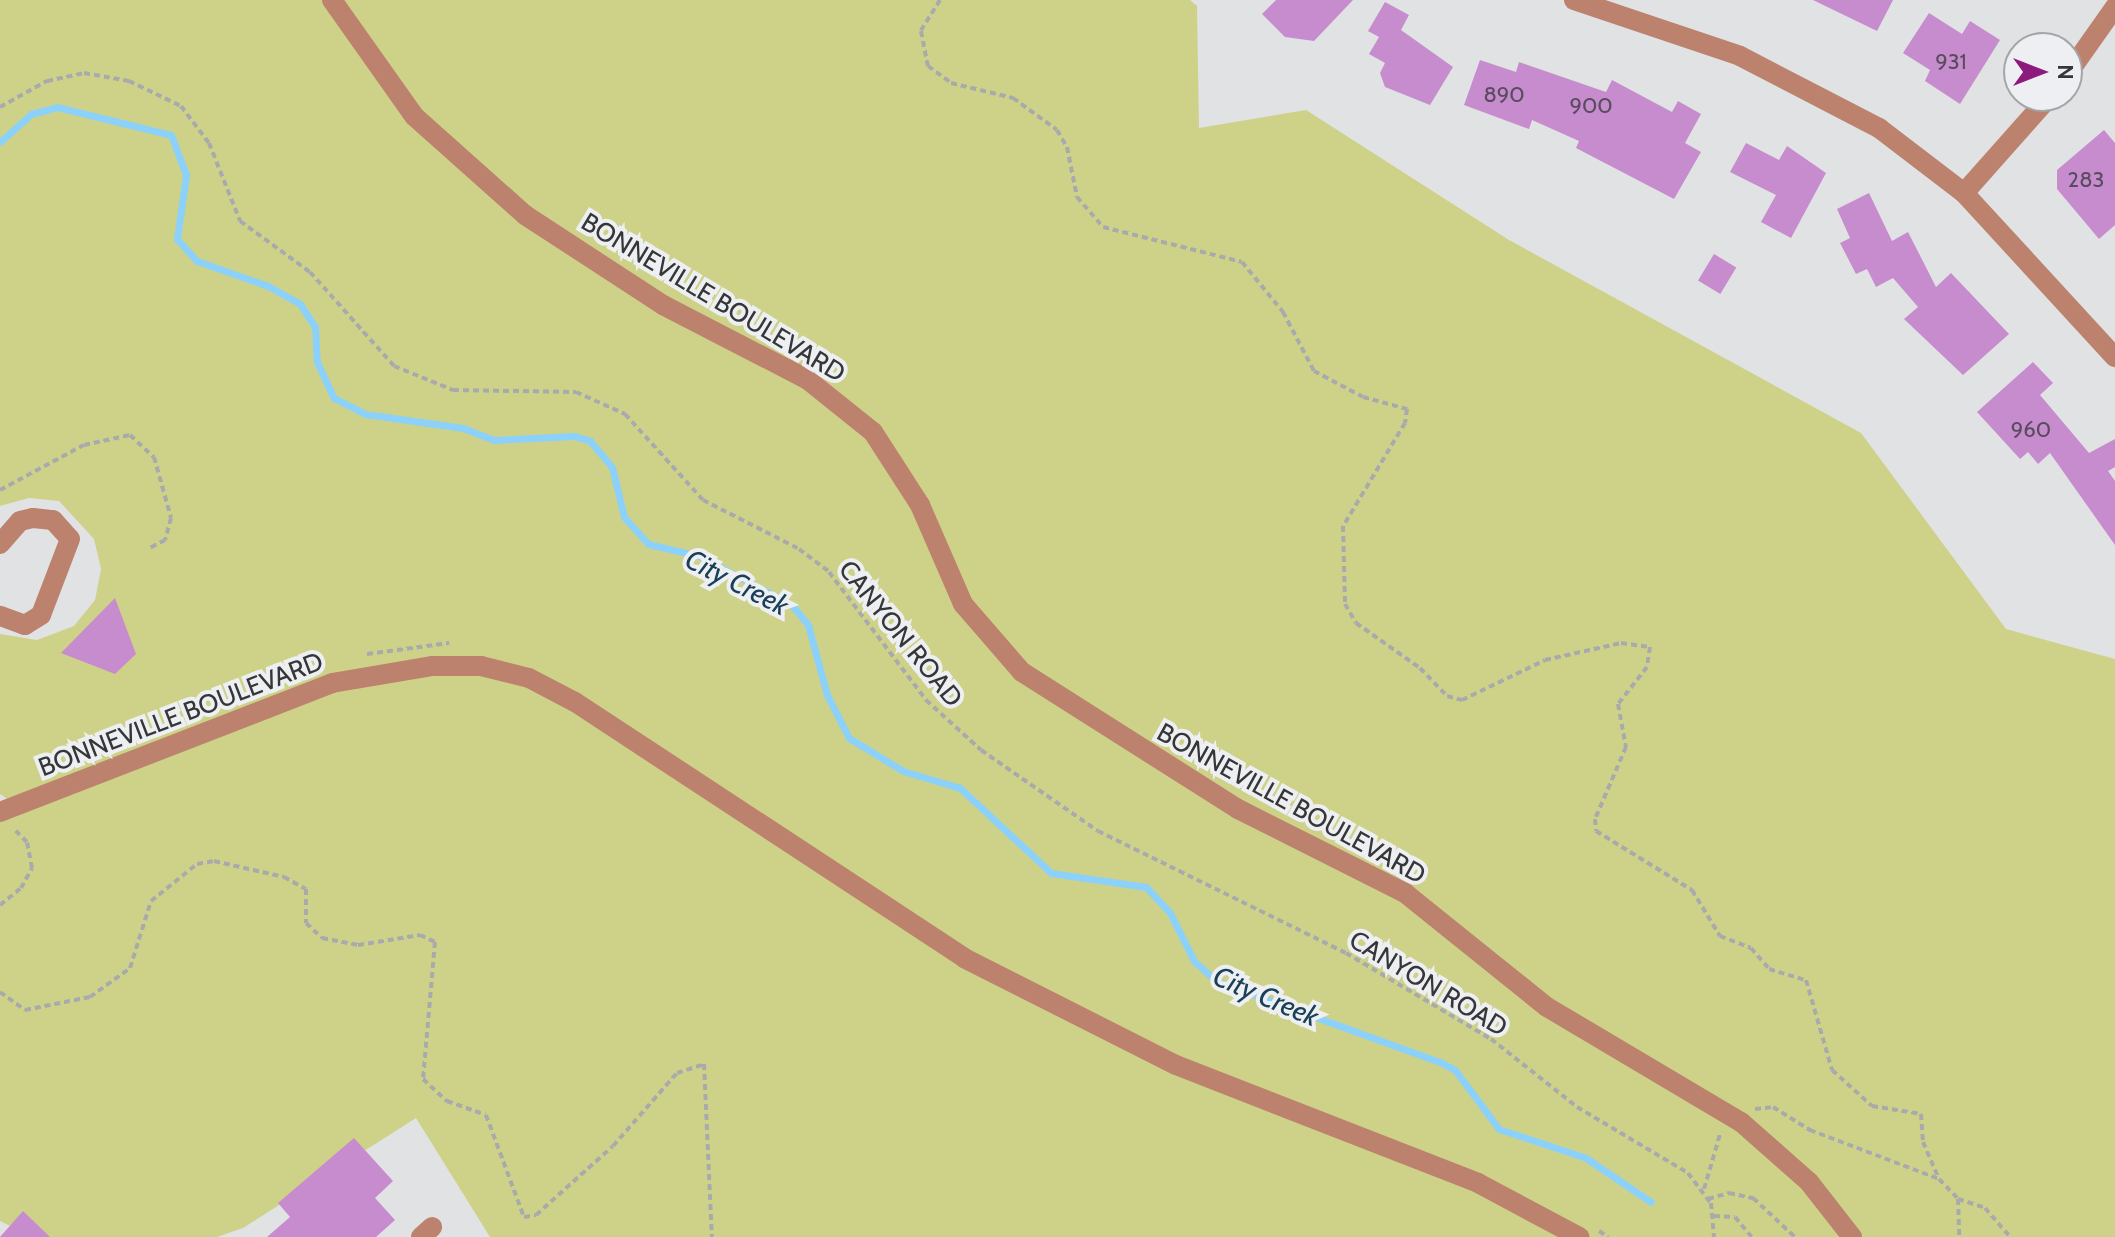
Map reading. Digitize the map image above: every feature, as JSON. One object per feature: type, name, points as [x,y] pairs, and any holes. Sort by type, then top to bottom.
[{"type":"street","name":"BONNEVILLE BOULEVARD","points":[[332,0],[414,116],[514,206],[663,305],[808,380],[873,432],[920,505],[963,604],[1022,672],[1238,809],[1405,893],[1547,1007],[1741,1122],[1809,1182],[1852,1237]]},
{"type":"street","points":[[1574,0],[1784,75],[1879,128],[1964,193],[2115,357]]},
{"type":"street","points":[[2083,52],[2115,7]]},
{"type":"street","points":[[1964,193],[2036,112]]},
{"type":"street","points":[[0,544],[20,521],[33,518],[53,520],[70,539],[41,615],[25,625],[0,616]]},
{"type":"street","name":"BONNEVILLE BOULEVARD","points":[[2,815],[332,683],[432,666],[481,666],[517,675],[575,702],[964,958],[1176,1065],[1478,1183],[1579,1237]]},
{"type":"path","points":[[940,0],[921,31],[928,66],[951,83],[1013,98],[1057,130],[1067,147],[1077,197],[1103,227],[1242,262],[1283,312],[1314,371],[1363,397],[1407,409],[1405,423],[1343,526],[1345,604],[1356,623],[1420,668],[1447,696],[1462,700],[1545,660],[1621,643],[1650,647],[1647,667],[1618,704],[1626,747],[1595,819],[1596,831],[1692,890],[1720,936],[1751,948],[1769,969],[1806,980],[1832,1070],[1872,1106],[1921,1114],[1923,1142],[1939,1179],[1958,1199],[1985,1208],[2010,1237]]},
{"type":"path","name":"CANYON ROAD","points":[[0,107],[47,81],[84,73],[129,81],[174,102],[209,143],[240,221],[310,272],[394,366],[453,390],[576,392],[625,414],[703,500],[799,549],[829,572],[926,700],[1031,787],[1164,867],[1427,999],[1577,1107],[1676,1165],[1703,1190],[1708,1199],[1714,1216],[1714,1237]]},
{"type":"path","points":[[0,490],[84,445],[130,435],[154,457],[171,518],[165,540],[149,548]]},
{"type":"path","points":[[0,905],[27,882],[33,859],[27,842],[2,815]]},
{"type":"path","points":[[0,992],[25,1010],[90,997],[130,968],[151,901],[197,864],[214,861],[284,877],[306,889],[306,923],[322,938],[358,945],[420,935],[435,942],[423,1079],[447,1101],[486,1115],[524,1217],[536,1215],[613,1146],[677,1073],[704,1064],[712,1237]]},
{"type":"path","points":[[1744,1112],[1773,1107],[1810,1130],[1939,1179]]},
{"type":"path","points":[[1703,1190],[1724,1127],[1720,1122]]},
{"type":"path","points":[[1708,1199],[1729,1193],[1753,1198],[1795,1237]]},
{"type":"path","points":[[1958,1199],[1959,1237]]},
{"type":"path","points":[[1714,1216],[1735,1217],[1752,1237]]},
{"type":"green space","points":[[0,0],[1190,0],[1197,6],[1199,128],[1306,110],[1509,240],[1861,433],[2006,629],[2115,659],[2115,1237],[490,1237],[416,1118],[243,1228],[217,1237],[33,1237],[0,1221],[0,812],[16,805],[0,794],[0,634],[37,640],[74,626],[95,600],[101,569],[94,539],[59,501],[29,498],[0,506]]},
{"type":"building","points":[[1276,0],[1353,0],[1314,41],[1285,37],[1262,14]]},
{"type":"building","points":[[1813,0],[1893,0],[1877,31]]},
{"type":"building","points":[[1385,2],[1409,15],[1401,30],[1453,67],[1430,105],[1385,87],[1380,73],[1385,63],[1369,54],[1379,37],[1368,31]]},
{"type":"building","points":[[1929,13],[1962,34],[1970,21],[2000,40],[1960,104],[1925,81],[1930,70],[1903,53]]},
{"type":"building","points":[[1480,60],[1516,72],[1519,62],[1606,92],[1612,80],[1672,112],[1678,101],[1701,114],[1685,143],[1701,152],[1674,199],[1576,148],[1579,141],[1532,120],[1529,129],[1464,105]]},
{"type":"building","points":[[2104,130],[2115,143],[2115,225],[2099,239],[2057,189],[2057,170]]},
{"type":"building","points":[[1746,143],[1779,160],[1787,146],[1826,173],[1791,238],[1761,222],[1776,195],[1730,172]]},
{"type":"building","points":[[1869,193],[1892,241],[1908,232],[1936,287],[1951,273],[2009,334],[1963,375],[1904,319],[1918,307],[1893,278],[1876,287],[1867,269],[1856,274],[1840,243],[1850,238],[1837,209]]},
{"type":"building","points":[[1714,254],[1736,267],[1720,294],[1698,281]]},
{"type":"building","points":[[2033,362],[2053,383],[2040,395],[2089,453],[2115,439],[2115,467],[2108,471],[2115,481],[2115,545],[2050,453],[2038,464],[2028,452],[2020,459],[1977,412]]},
{"type":"building","points":[[115,598],[136,654],[115,674],[61,653]]},
{"type":"building","points":[[354,1138],[393,1181],[375,1198],[395,1220],[376,1237],[267,1237],[290,1217],[278,1203]]},
{"type":"building","points":[[23,1211],[50,1237],[0,1237]]},
{"type":"waterway","name":"City Creek","points":[[0,142],[31,114],[57,107],[171,135],[186,175],[177,239],[197,261],[268,286],[300,304],[315,327],[317,362],[334,398],[365,414],[463,428],[495,440],[574,436],[590,441],[612,467],[624,517],[648,544],[699,556],[792,605],[808,625],[827,695],[849,738],[903,771],[960,788],[1051,873],[1146,887],[1170,913],[1194,961],[1216,981],[1442,1063],[1455,1070],[1499,1129],[1586,1158],[1651,1202]]}]
